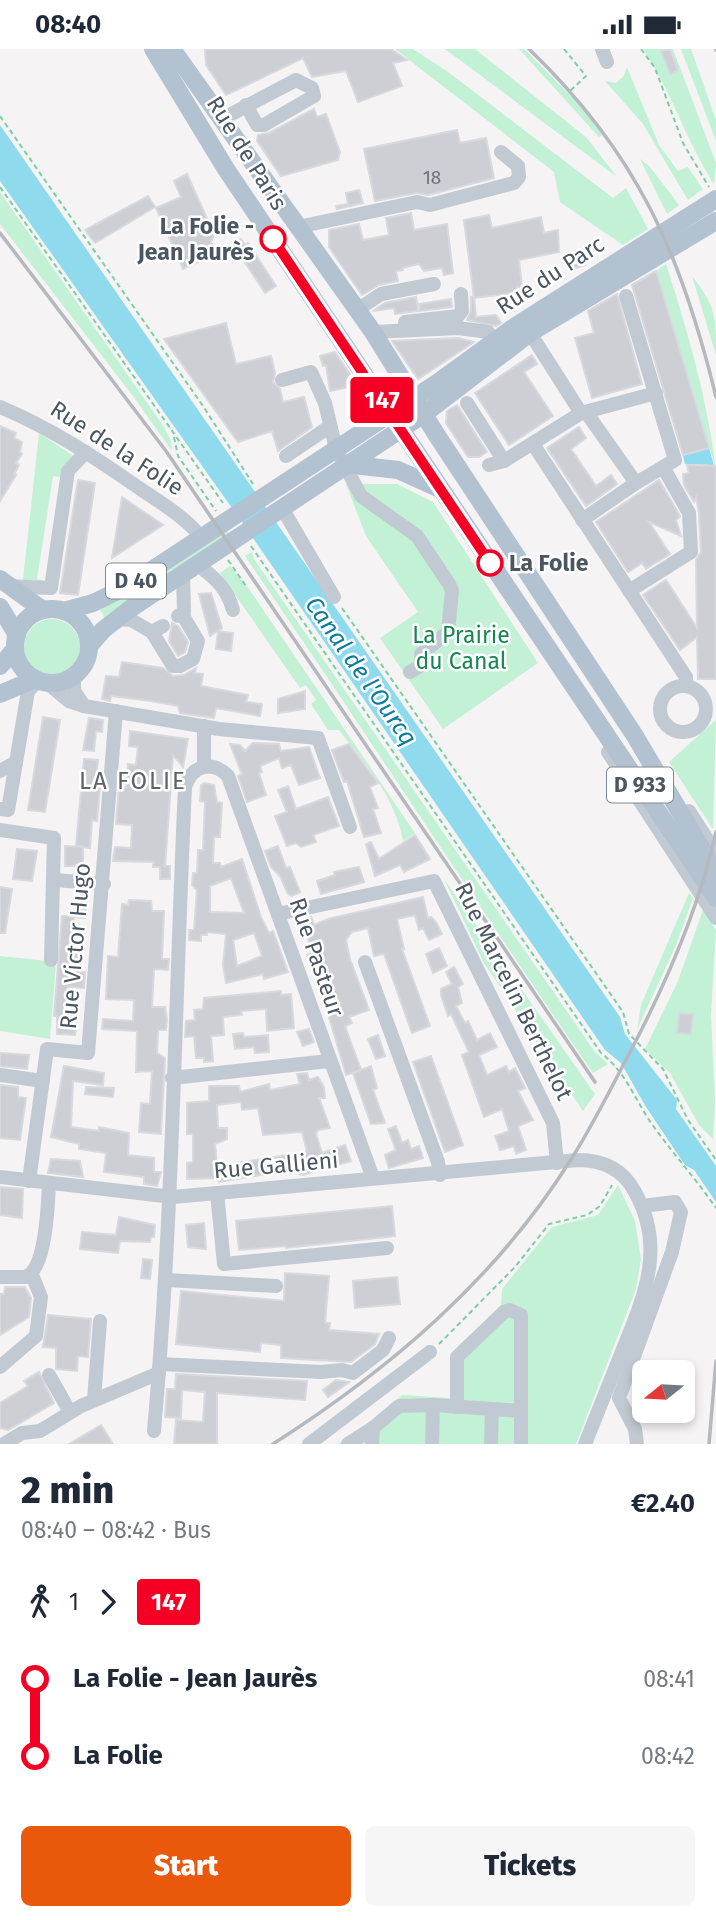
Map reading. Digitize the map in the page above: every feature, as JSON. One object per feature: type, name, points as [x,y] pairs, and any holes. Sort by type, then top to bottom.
[{"type":"main road","name":"Rue de Paris","points":[[153,49],[226,169],[581,701],[695,877],[716,898]]},
{"type":"main road","name":"Rue de Paris","points":[[172,49],[371,329],[424,414]]},
{"type":"main road","name":"Rue du Parc","points":[[424,414],[714,196]]},
{"type":"main road","name":"Rue du Parc","points":[[414,397],[491,337],[597,283],[647,265],[716,221]]},
{"type":"main road","name":"D 40","points":[[395,421],[414,397]]},
{"type":"main road","name":"D 40","points":[[64,611],[118,592],[263,495],[340,456],[395,421],[424,414]]},
{"type":"main road","name":"D 933","points":[[424,414],[708,848],[716,873]]},
{"type":"main road","name":"D 40","points":[[89,646],[116,619],[280,509],[340,456]]},
{"type":"main road","points":[[340,456],[398,470],[440,489]]},
{"type":"main road","points":[[4,582],[43,610]]},
{"type":"main road","points":[[0,607],[16,642],[20,664],[40,681]]},
{"type":"main road","points":[[0,666],[27,619],[43,610],[64,611],[80,622],[89,646],[85,663],[74,675],[64,681],[40,681],[0,694]]},
{"type":"street","points":[[220,120],[246,105]]},
{"type":"street","points":[[298,227],[416,202],[430,205],[514,183],[519,177],[518,166],[501,152]]},
{"type":"street","points":[[357,310],[381,294],[434,284]]},
{"type":"street","points":[[371,329],[458,316],[462,311],[461,294]]},
{"type":"street","points":[[582,520],[675,460],[626,296]]},
{"type":"street","points":[[371,329],[458,328],[491,337],[489,322],[473,322]]},
{"type":"street","points":[[530,333],[583,413],[636,483]]},
{"type":"street","points":[[282,380],[311,373],[325,403],[329,427],[340,456],[361,496],[416,536],[452,591],[449,632],[421,654],[422,665],[410,672]]},
{"type":"street","points":[[489,465],[504,461],[583,413],[656,393]]},
{"type":"street","points":[[467,403],[504,461]]},
{"type":"street","name":"Rue de la Folie","points":[[0,407],[43,425],[86,452],[180,516],[202,538]]},
{"type":"street","points":[[286,456],[329,427]]},
{"type":"street","points":[[533,444],[686,677],[686,686]]},
{"type":"street","points":[[4,582],[51,588],[68,471],[86,452]]},
{"type":"street","points":[[629,591],[691,552],[690,513],[663,467]]},
{"type":"street","points":[[280,509],[334,597]]},
{"type":"street","points":[[116,619],[131,620],[157,629],[173,666],[180,666],[193,659],[198,641],[180,615],[195,565],[228,593],[233,610]]},
{"type":"street","points":[[74,675],[74,691],[84,706]]},
{"type":"street","points":[[0,809],[8,810],[28,691],[40,681],[69,701],[84,706],[204,726],[318,738],[351,827]]},
{"type":"street","name":"Rue Victor Hugo","points":[[29,1181],[47,1049],[88,1053],[104,884],[116,711]]},
{"type":"street","points":[[154,1431],[172,1196],[172,1078],[185,787],[190,775],[204,766],[204,726]]},
{"type":"street","points":[[0,771],[16,762]]},
{"type":"street","name":"Rue Pasteur","points":[[204,766],[214,766],[228,776],[373,1178]]},
{"type":"street","points":[[0,830],[54,838],[51,960]]},
{"type":"street","name":"Rue de Paris","points":[[695,877],[716,918]]},
{"type":"street","points":[[55,880],[104,884]]},
{"type":"street","name":"Rue Marcelin Berthelot","points":[[278,914],[434,881],[553,1123],[557,1163]]},
{"type":"street","points":[[365,962],[440,1175]]},
{"type":"street","points":[[172,1078],[329,1061]]},
{"type":"street","points":[[0,1075],[43,1081]]},
{"type":"street","name":"Rue Gallieni","points":[[0,1177],[172,1196],[557,1163],[594,1161],[618,1171]]},
{"type":"street","points":[[585,1444],[649,1283],[652,1242],[642,1206],[631,1184],[618,1171]]},
{"type":"street","points":[[0,1367],[36,1336],[41,1297],[32,1275],[39,1260],[50,1184]]},
{"type":"street","points":[[217,1192],[224,1264],[387,1248]]},
{"type":"street","points":[[637,1444],[635,1429],[619,1398],[662,1281],[681,1212],[675,1202],[642,1206]]},
{"type":"street","points":[[0,1277],[20,1278],[32,1275]]},
{"type":"street","points":[[167,1280],[276,1286]]},
{"type":"street","points":[[457,1407],[457,1357],[503,1312],[510,1310],[521,1315],[521,1444]]},
{"type":"street","points":[[94,1400],[100,1321]]},
{"type":"street","points":[[4,1444],[22,1433],[37,1438],[70,1412],[160,1368],[321,1373],[342,1370],[353,1373],[383,1350],[390,1338]]},
{"type":"street","points":[[309,1444],[430,1352]]},
{"type":"street","points":[[49,1375],[70,1412]]},
{"type":"street","points":[[432,1444],[433,1405]]},
{"type":"street","points":[[348,1444],[373,1428],[399,1406],[433,1405],[521,1411]]},
{"type":"street","points":[[491,1444],[492,1409]]},
{"type":"street","points":[[372,1444],[373,1428]]},
{"type":"path","points":[[564,49],[586,76],[569,92]]},
{"type":"path","points":[[641,49],[655,68],[683,143],[714,196]]},
{"type":"path","points":[[0,116],[263,495]]},
{"type":"path","points":[[0,187],[228,510]]},
{"type":"path","points":[[174,436],[178,456],[219,516]]},
{"type":"path","points":[[247,540],[593,1042],[601,1053],[617,1065],[634,1090],[642,1109],[716,1208]]},
{"type":"path","points":[[231,565],[246,586]]},
{"type":"path","points":[[334,597],[623,1012],[629,1034],[663,1069],[688,1120],[716,1160]]},
{"type":"path","points":[[430,1352],[494,1290],[549,1224],[587,1215],[600,1206],[618,1171]]},
{"type":"green space","points":[[395,49],[413,49],[448,72],[613,198],[626,188],[648,229],[623,245],[560,202],[554,172]]},
{"type":"green space","points":[[445,49],[475,49],[586,137],[617,177]]},
{"type":"green space","points":[[519,49],[524,49],[581,106],[602,135],[599,137]]},
{"type":"green space","points":[[643,49],[673,49],[716,163],[714,184],[662,82]]},
{"type":"green space","points":[[681,49],[691,49],[716,120],[716,141]]},
{"type":"green space","points":[[627,67],[659,145],[678,171],[688,167],[703,189],[688,200],[643,124],[605,81],[616,83],[624,76]]},
{"type":"green space","points":[[640,159],[650,167],[679,205],[667,214]]},
{"type":"green space","points":[[0,192],[164,427],[171,441],[172,451],[133,396],[0,224]]},
{"type":"green space","points":[[666,264],[696,366],[716,469],[656,271]]},
{"type":"green space","points":[[692,276],[706,296],[713,313],[716,355]]},
{"type":"green space","points":[[39,433],[75,457],[62,477],[53,476],[37,579],[46,581],[23,580]]},
{"type":"green space","name":"La Prairie du Canal","points":[[346,484],[397,484],[433,502],[538,663],[443,729],[380,638],[418,612],[366,536]]},
{"type":"green space","points":[[227,531],[229,534],[105,619],[100,609],[134,592]]},
{"type":"green space","points":[[252,552],[254,559],[595,1052],[608,1064],[593,1073],[245,556]]},
{"type":"green space","points":[[230,566],[247,586],[415,833],[403,841],[394,810],[378,782],[339,730],[328,730],[311,704],[316,700],[306,685],[300,688],[220,573]]},
{"type":"green space","points":[[52,619],[72,627],[80,647],[72,667],[52,675],[32,667],[24,647],[32,627]]},
{"type":"green space","points":[[716,720],[713,829],[669,762]]},
{"type":"green space","points":[[444,879],[595,1094],[583,1111],[484,963]]},
{"type":"green space","points":[[689,893],[693,898],[676,945],[637,1030],[641,1005]]},
{"type":"green space","points":[[703,910],[716,930],[711,1014],[715,1102],[713,1139],[699,1125],[670,1073],[645,1049],[678,981]]},
{"type":"green space","points":[[0,956],[56,962],[50,1039],[0,1031]]},
{"type":"green space","points":[[618,1185],[635,1221],[641,1259],[636,1289],[576,1444],[338,1444],[365,1427],[402,1395],[451,1398],[452,1353],[501,1305],[502,1289],[552,1227],[598,1215]]},
{"type":"water","name":"Canal de l'Ourcq","points":[[0,125],[620,1017],[625,1034],[677,1100],[676,1109],[716,1166],[716,1202],[694,1170],[685,1165],[646,1107],[621,1063],[605,1050],[244,525],[0,181]]},
{"type":"water","points":[[709,448],[714,465],[685,464],[683,455]]},
{"type":"building","points":[[205,49],[391,49],[407,60],[393,63],[402,86],[358,102],[346,71],[312,77],[303,58],[226,95],[206,65]]},
{"type":"building","points":[[670,49],[678,71],[670,74],[661,51]]},
{"type":"building","points":[[314,109],[317,117],[326,114],[340,152],[338,160],[281,176],[257,141],[258,135],[269,133]]},
{"type":"building","points":[[457,130],[460,143],[486,138],[494,178],[428,195],[416,193],[375,201],[364,149]]},
{"type":"building","points":[[187,174],[214,234],[211,242],[216,254],[183,269],[156,208],[181,197],[174,181]]},
{"type":"building","points":[[359,190],[363,203],[337,209],[336,206],[348,204],[346,193]]},
{"type":"building","points":[[148,196],[155,207],[95,243],[85,230]]},
{"type":"building","points":[[411,213],[414,230],[447,224],[453,273],[444,275],[442,268],[424,271],[419,264],[402,268],[403,270],[396,271],[398,281],[379,285],[362,295],[329,247],[329,230],[359,224],[363,240],[389,235],[386,218]]},
{"type":"building","points":[[489,215],[492,228],[541,217],[544,233],[558,230],[559,252],[519,260],[522,287],[517,287],[517,293],[474,298],[464,220]]},
{"type":"building","points":[[241,239],[245,245],[248,243],[276,286],[265,293],[233,244]]},
{"type":"building","points":[[582,252],[585,265],[570,270],[566,257]]},
{"type":"building","points":[[656,271],[709,448],[683,455],[632,285]]},
{"type":"building","points":[[617,294],[642,384],[592,398],[575,338],[594,333],[588,311]]},
{"type":"building","points":[[474,296],[476,317],[496,315],[501,323],[496,326],[467,320],[471,311],[471,297]]},
{"type":"building","points":[[416,297],[418,311],[395,314],[394,308],[373,311],[385,303]]},
{"type":"building","points":[[451,299],[452,307],[420,311],[419,304]]},
{"type":"building","points":[[226,323],[236,364],[271,356],[275,373],[273,382],[280,389],[283,402],[304,397],[312,427],[278,451],[272,431],[238,442],[164,339]]},
{"type":"building","points":[[458,338],[474,342],[418,379],[392,341]]},
{"type":"building","points":[[335,352],[357,385],[330,391],[326,365],[323,366],[320,356]]},
{"type":"building","points":[[532,355],[537,364],[524,372],[553,416],[509,445],[475,393]]},
{"type":"building","points":[[457,405],[487,452],[479,457],[468,457],[446,423],[447,411]]},
{"type":"building","points":[[0,426],[16,433],[14,438],[22,442],[22,454],[16,463],[19,465],[14,474],[16,475],[0,501]]},
{"type":"building","points":[[579,427],[586,438],[571,449],[596,486],[611,475],[617,484],[586,506],[547,448]]},
{"type":"building","points":[[687,465],[715,466],[716,469],[716,679],[698,679],[697,637],[680,650],[643,595],[666,580],[697,628],[696,560],[701,552],[699,513],[696,497],[694,502],[684,485],[683,474],[689,473]]},
{"type":"building","points":[[78,480],[95,483],[78,595],[60,593]]},
{"type":"building","points":[[659,480],[680,516],[676,520],[681,536],[649,522],[670,554],[646,569],[642,563],[628,572],[596,522]]},
{"type":"building","points":[[122,497],[163,525],[112,558]]},
{"type":"building","points":[[211,593],[222,628],[210,636],[199,594]]},
{"type":"building","points":[[172,623],[178,626],[188,642],[185,652],[178,656],[169,641]]},
{"type":"building","points":[[218,631],[233,633],[231,651],[216,649]]},
{"type":"building","points":[[122,662],[163,668],[173,676],[184,675],[196,668],[195,673],[203,674],[201,686],[248,695],[246,702],[262,704],[260,716],[216,708],[214,718],[180,713],[178,706],[151,701],[111,696],[110,701],[102,699],[106,676],[119,677]]},
{"type":"building","points":[[305,691],[305,709],[278,713],[278,699]]},
{"type":"building","points":[[43,717],[60,720],[45,812],[28,810]]},
{"type":"building","points":[[89,718],[103,720],[102,732],[96,731],[94,751],[83,750]]},
{"type":"building","points":[[130,731],[188,739],[183,767],[173,755],[165,866],[170,866],[170,879],[160,879],[160,867],[153,867],[154,862],[113,861],[115,847],[131,848],[132,825],[116,824],[119,787],[126,787],[128,764],[136,765],[138,747],[129,746]]},
{"type":"building","points":[[253,743],[279,744],[281,751],[309,747],[320,778],[299,785],[291,765],[282,768],[279,758],[260,766],[262,772],[259,773],[266,795],[247,802],[238,776],[242,774],[230,744],[240,745],[245,751]]},
{"type":"building","points":[[349,744],[378,783],[370,787],[378,808],[373,809],[381,833],[364,837],[347,781],[344,782],[332,750]]},
{"type":"building","points":[[84,759],[98,760],[95,786],[100,786],[97,821],[92,820],[90,848],[76,846]]},
{"type":"building","points":[[201,785],[214,785],[217,802],[222,803],[220,837],[214,837],[213,863],[220,863],[221,867],[242,859],[261,917],[269,933],[273,931],[288,972],[264,979],[263,974],[226,983],[223,965],[226,934],[207,932],[207,935],[201,935],[201,941],[189,940],[189,930],[194,930],[197,890],[192,885],[193,873],[197,873],[198,850],[203,850],[205,802],[200,801]],"holes":[[[231,878],[244,913],[210,912],[210,886]],[[254,933],[262,956],[237,966],[233,940]]]},
{"type":"building","points":[[288,786],[296,809],[328,797],[339,826],[313,835],[316,842],[301,847],[296,843],[287,846],[275,816],[287,812],[278,790]]},
{"type":"building","points":[[415,835],[430,859],[404,872],[400,865],[375,876],[366,844],[371,842],[379,859]]},
{"type":"building","points":[[65,846],[83,847],[83,866],[65,866]]},
{"type":"building","points":[[278,846],[286,868],[290,867],[300,892],[292,896],[271,867],[265,851]]},
{"type":"building","points":[[17,849],[37,851],[32,881],[13,879]]},
{"type":"building","points":[[359,867],[364,882],[321,894],[317,881],[335,875],[334,872]]},
{"type":"building","points":[[0,887],[12,889],[5,933],[0,933]]},
{"type":"building","points":[[76,894],[87,895],[85,918],[75,917]]},
{"type":"building","points":[[423,897],[428,918],[431,917],[436,922],[442,934],[429,940],[423,928],[419,930],[415,915],[397,919],[402,949],[430,1026],[412,1033],[384,954],[374,956],[368,928],[352,932],[346,940],[350,959],[369,1010],[349,1017],[352,1023],[345,1026],[361,1070],[346,1075],[324,1000],[333,997],[323,970],[314,973],[307,955],[311,953],[306,928],[299,929],[297,920],[311,917],[314,925],[328,919]]},
{"type":"building","points":[[129,900],[151,901],[152,911],[164,911],[162,959],[169,959],[168,970],[154,969],[152,1007],[165,1007],[167,1019],[166,1030],[158,1030],[157,1053],[165,1058],[161,1134],[139,1132],[141,1103],[150,1104],[152,1071],[136,1072],[137,1031],[102,1029],[103,1019],[133,1021],[134,1000],[106,999],[108,956],[118,957],[122,904],[128,905]]},
{"type":"building","points":[[62,916],[74,917],[72,945],[81,946],[80,972],[85,972],[84,988],[68,987],[66,1012],[78,1013],[75,1035],[57,1034],[57,1016],[54,1016]]},
{"type":"building","points":[[439,948],[447,966],[433,973],[426,954]]},
{"type":"building","points":[[454,967],[463,984],[458,987],[462,1003],[456,1006],[465,1023],[468,1021],[477,1040],[490,1033],[497,1047],[479,1055],[487,1075],[506,1066],[509,1072],[515,1068],[525,1088],[518,1091],[533,1120],[518,1126],[526,1150],[516,1154],[514,1146],[500,1150],[495,1136],[509,1131],[502,1109],[484,1117],[462,1055],[469,1052],[451,1014],[448,1016],[441,995],[441,989],[452,984],[446,972]]},
{"type":"building","points":[[281,991],[281,995],[291,994],[294,1028],[267,1031],[266,1009],[241,1011],[242,1015],[223,1017],[224,1035],[211,1036],[213,1061],[204,1062],[204,1058],[196,1058],[194,1036],[185,1037],[186,1021],[195,1020],[194,1010],[203,1009],[204,998]]},
{"type":"building","points":[[679,1013],[693,1014],[691,1034],[677,1033]]},
{"type":"building","points":[[309,1029],[314,1042],[303,1046],[297,1032]]},
{"type":"building","points":[[243,1033],[244,1037],[268,1035],[269,1052],[255,1053],[254,1047],[235,1049],[233,1034]]},
{"type":"building","points":[[378,1035],[385,1056],[376,1059],[368,1039]]},
{"type":"building","points":[[0,1053],[29,1055],[27,1069],[0,1066]]},
{"type":"building","points":[[431,1056],[463,1145],[445,1152],[413,1062]]},
{"type":"building","points":[[64,1066],[104,1073],[103,1085],[73,1081],[71,1127],[99,1131],[99,1127],[129,1133],[128,1155],[154,1158],[154,1172],[161,1172],[157,1186],[144,1184],[144,1177],[104,1172],[106,1153],[79,1149],[79,1144],[51,1137]]},
{"type":"building","points":[[371,1066],[377,1088],[373,1090],[385,1123],[371,1124],[353,1073]]},
{"type":"building","points":[[307,1073],[309,1080],[318,1077],[324,1087],[325,1098],[319,1098],[330,1128],[318,1130],[316,1134],[322,1153],[345,1145],[351,1161],[303,1175],[299,1174],[297,1169],[219,1182],[218,1178],[187,1179],[187,1163],[193,1162],[193,1134],[187,1134],[187,1103],[209,1101],[209,1086],[239,1086],[240,1092],[269,1084],[270,1090],[300,1084],[297,1074]],"holes":[[[241,1102],[242,1110],[258,1108],[263,1135],[302,1132],[307,1152],[217,1166],[215,1144],[227,1139],[227,1128],[218,1128],[217,1105]]]},
{"type":"building","points":[[0,1085],[18,1087],[18,1097],[26,1098],[20,1140],[0,1138]]},
{"type":"building","points":[[86,1087],[114,1088],[113,1097],[85,1094]]},
{"type":"building","points":[[396,1126],[402,1143],[408,1140],[411,1149],[419,1146],[423,1158],[389,1168],[385,1155],[396,1150],[388,1129]]},
{"type":"building","points":[[51,1159],[80,1161],[83,1177],[48,1173]]},
{"type":"building","points":[[0,1187],[23,1189],[22,1218],[0,1215]]},
{"type":"building","points":[[392,1206],[395,1236],[286,1248],[239,1250],[236,1221]]},
{"type":"building","points":[[119,1217],[155,1225],[154,1237],[151,1237],[150,1242],[120,1241],[118,1253],[80,1249],[82,1232],[116,1235]]},
{"type":"building","points":[[204,1223],[206,1249],[188,1247],[186,1225]]},
{"type":"building","points":[[143,1259],[152,1260],[150,1279],[141,1278]]},
{"type":"building","points":[[285,1273],[329,1276],[325,1323],[330,1323],[329,1330],[379,1334],[375,1344],[351,1362],[281,1358],[281,1345],[261,1343],[260,1352],[176,1344],[181,1291],[284,1301]]},
{"type":"building","points":[[397,1277],[400,1304],[355,1308],[353,1281]]},
{"type":"building","points":[[5,1287],[25,1287],[31,1298],[29,1317],[0,1335],[0,1294],[4,1294]]},
{"type":"building","points":[[48,1315],[91,1319],[88,1357],[78,1356],[77,1371],[56,1369],[56,1348],[43,1347]]},
{"type":"building","points":[[39,1372],[54,1403],[8,1430],[0,1428],[0,1403],[28,1386],[24,1381]]},
{"type":"building","points":[[176,1374],[307,1381],[305,1400],[217,1393],[217,1444],[174,1444],[176,1420],[203,1422],[205,1392],[182,1390],[181,1418],[165,1417],[167,1389],[175,1389]]},
{"type":"building","points":[[336,1380],[349,1382],[328,1397],[323,1390]]},
{"type":"building","points":[[101,1425],[113,1444],[69,1444]]},
{"type":"railway","points":[[529,49],[567,88],[599,127],[650,208],[687,297],[716,397]]},
{"type":"railway","points":[[0,233],[166,451],[595,1082]]},
{"type":"railway","points":[[273,1444],[358,1385],[437,1319],[474,1283],[541,1204],[586,1135],[656,1001],[691,918],[716,832]]},
{"type":"railway","points":[[709,1444],[716,1361]]},
{"type":"bus line","name":"147","points":[[273,239],[490,563]]},
{"type":"place","name":"La Folie - Jean Jaurès","points":[[273,239]]},
{"type":"place","name":"La Folie","points":[[490,563]]},
{"type":"district","name":"LA FOLIE","points":[[133,781]]}]
